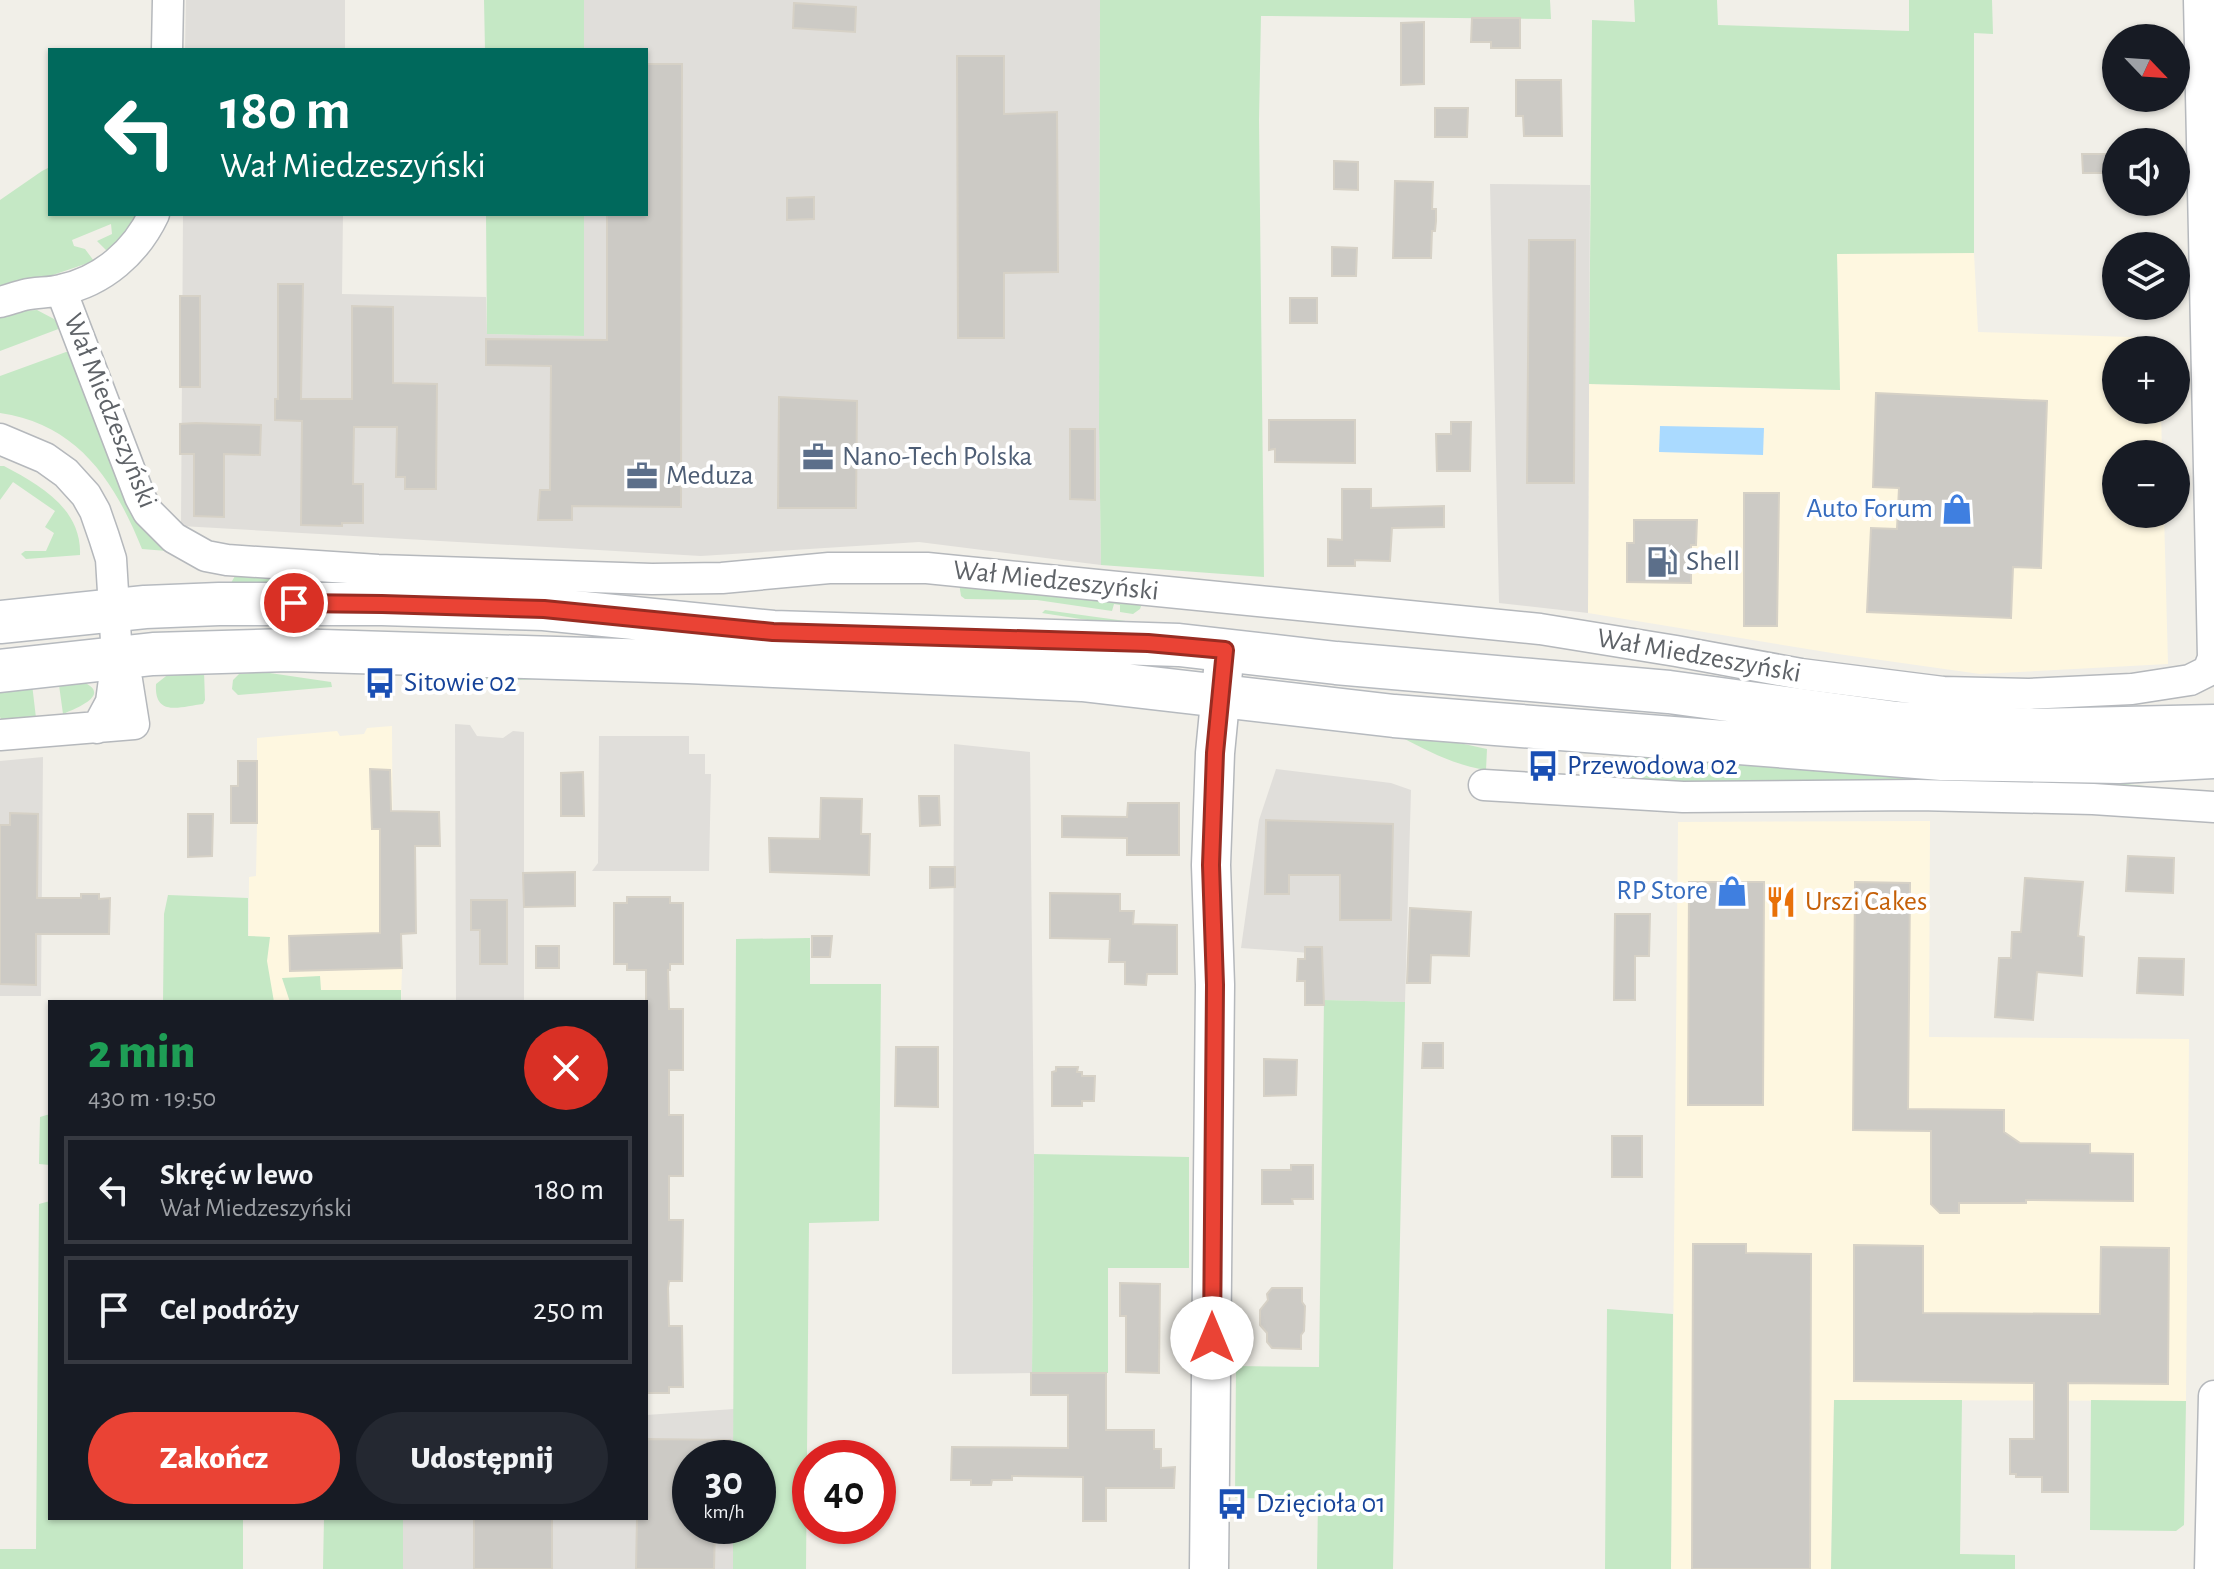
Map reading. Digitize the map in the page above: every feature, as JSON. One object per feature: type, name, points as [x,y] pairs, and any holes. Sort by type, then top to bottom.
[{"type":"main road","name":"Wał Miedzeszyński","points":[[0,622],[178,606],[289,603],[482,607],[567,611],[773,632],[1148,643],[1351,665],[1669,692],[1911,724],[2034,730],[2214,726]]},
{"type":"main road","points":[[0,671],[117,657],[206,651],[485,654],[1011,675],[1113,682],[1394,716],[1942,759],[2096,762],[2214,757]]},
{"type":"street","points":[[167,48],[168,0]]},
{"type":"street","name":"Wał Miedzeszyński","points":[[61,290],[148,512],[183,544],[214,558],[378,570],[652,579],[722,578],[829,568],[927,568],[1540,629],[1815,676],[1943,692],[2029,694],[2132,689],[2190,680],[2208,671],[2213,658],[2199,0]]},
{"type":"street","points":[[0,302],[61,290],[94,279],[117,264],[138,241],[153,216]]},
{"type":"street","points":[[0,439],[45,458],[66,473],[86,495],[95,511],[111,559],[117,657],[111,702],[97,728]]},
{"type":"street","points":[[1209,1569],[1215,985],[1211,865],[1215,753],[1225,650]]},
{"type":"street","points":[[0,735],[134,724],[127,680],[117,657]]},
{"type":"street","points":[[1484,785],[1683,797],[1918,795],[2093,799],[2214,807]]},
{"type":"street","points":[[2210,1569],[2214,1408]]},
{"type":"shaded area","points":[[186,0],[345,0],[345,48],[185,48]]},
{"type":"shaded area","points":[[584,0],[1100,0],[1101,565],[919,542],[701,556],[181,526],[183,216],[343,216],[342,294],[486,297],[487,334],[584,336],[584,216],[648,216],[648,48],[584,48]]},
{"type":"shaded area","points":[[1490,184],[1590,185],[1588,613],[1499,603]]},
{"type":"shaded area","points":[[1837,253],[1974,253],[1978,332],[2102,336],[2102,424],[2161,424],[2162,440],[2102,440],[2102,528],[2164,528],[2168,664],[1980,674],[1588,613],[1589,384],[1839,390]]},
{"type":"shaded area","points":[[455,724],[470,725],[477,736],[503,738],[513,731],[524,732],[524,1000],[456,1000]]},
{"type":"shaded area","points":[[392,726],[393,905],[402,968],[401,1000],[248,1000],[249,877],[256,876],[257,738],[337,731],[340,736],[364,734],[367,728]]},
{"type":"shaded area","points":[[599,736],[689,736],[689,754],[705,754],[705,774],[711,774],[709,871],[592,871],[598,863]]},
{"type":"shaded area","points":[[954,744],[1030,752],[1034,1154],[1032,1373],[952,1374]]},
{"type":"shaded area","points":[[43,757],[41,996],[0,996],[0,761]]},
{"type":"shaded area","points":[[1276,769],[1391,783],[1411,790],[1405,1002],[1324,1000],[1323,954],[1241,948],[1259,820]]},
{"type":"shaded area","points":[[1930,821],[1929,1037],[2189,1039],[2186,1401],[1834,1400],[1831,1569],[1671,1569],[1678,822]]},
{"type":"shaded area","points":[[734,1409],[733,1440],[672,1440],[672,1544],[733,1544],[733,1569],[403,1569],[403,1520],[648,1520],[648,1415]]},
{"type":"green space","points":[[484,0],[584,0],[584,48],[485,48]]},
{"type":"green space","points":[[1100,0],[1550,0],[1551,19],[1261,16],[1259,120],[1264,577],[1101,565]]},
{"type":"green space","points":[[1634,0],[1717,0],[1718,25],[1909,31],[1909,0],[1992,0],[1993,34],[1974,33],[1974,253],[1837,254],[1840,390],[1589,384],[1592,20],[1635,22]]},
{"type":"green space","points":[[48,168],[48,216],[139,216],[125,236],[108,252],[97,241],[112,234],[111,224],[72,240],[74,246],[85,249],[94,261],[50,276],[0,286],[0,200]]},
{"type":"green space","points":[[486,216],[584,216],[584,336],[487,334]]},
{"type":"green space","points":[[37,310],[54,319],[61,328],[0,351],[0,318],[20,311]]},
{"type":"green space","points":[[70,352],[167,551],[142,549],[106,479],[72,443],[51,429],[27,419],[0,413],[0,376]]},
{"type":"green space","points":[[0,466],[31,481],[56,500],[74,524],[80,555],[26,559],[21,554],[25,551],[46,551],[54,533],[45,527],[55,511],[13,482],[0,500]]},
{"type":"green space","points":[[235,576],[555,587],[228,588]]},
{"type":"green space","points":[[959,583],[1143,601],[1140,609],[1133,614],[1120,612],[1120,605],[1114,604],[1112,611],[1037,600],[965,599],[961,596]]},
{"type":"green space","points":[[1045,610],[1140,623],[1126,626],[1042,613]]},
{"type":"green space","points":[[204,671],[203,704],[170,708],[159,701],[156,684],[170,673]]},
{"type":"green space","points":[[263,672],[331,682],[332,687],[238,695],[232,689],[233,680],[239,674]]},
{"type":"green space","points":[[541,673],[540,679],[420,685],[420,679],[454,675]]},
{"type":"green space","points":[[78,680],[89,685],[94,695],[85,704],[63,714],[59,685]]},
{"type":"green space","points":[[32,684],[36,718],[2,721],[0,687]]},
{"type":"green space","points":[[1427,736],[1487,749],[1486,770],[1442,757],[1401,737]]},
{"type":"green space","points":[[1631,753],[2075,779],[2145,786],[2145,790],[1754,785],[1629,780]]},
{"type":"green space","points":[[168,895],[248,898],[248,936],[270,937],[267,961],[274,1000],[163,1000],[164,914]]},
{"type":"green space","points":[[810,938],[810,984],[881,984],[879,1221],[809,1223],[807,1440],[792,1440],[792,1544],[806,1544],[806,1569],[733,1569],[733,1544],[776,1544],[776,1440],[733,1440],[736,939]]},
{"type":"green space","points":[[320,976],[321,990],[401,990],[401,1000],[289,1000],[282,978]]},
{"type":"green space","points":[[1324,1000],[1405,1002],[1393,1569],[1317,1569],[1318,1499],[1235,1498],[1236,1366],[1319,1367]]},
{"type":"green space","points":[[48,1115],[48,1165],[39,1164],[40,1117]]},
{"type":"green space","points":[[1034,1154],[1189,1157],[1189,1268],[1108,1268],[1108,1373],[1032,1373]]},
{"type":"green space","points":[[48,1202],[48,1520],[243,1520],[243,1569],[0,1569],[0,1549],[36,1549],[39,1204]]},
{"type":"green space","points":[[1607,1309],[1673,1314],[1671,1569],[1605,1569]]},
{"type":"green space","points":[[1834,1400],[1962,1400],[1960,1554],[2015,1555],[2015,1569],[1831,1569]]},
{"type":"green space","points":[[2091,1400],[2186,1401],[2184,1525],[2176,1531],[2090,1530]]},
{"type":"green space","points":[[324,1520],[403,1520],[403,1569],[323,1569]]},
{"type":"water","points":[[1660,426],[1764,428],[1763,455],[1659,452]]},
{"type":"building","points":[[794,3],[856,7],[855,32],[793,28]]},
{"type":"building","points":[[1472,18],[1520,18],[1520,48],[1491,48],[1491,42],[1471,42]]},
{"type":"building","points":[[1424,22],[1424,84],[1401,85],[1401,23]]},
{"type":"building","points":[[957,56],[1004,56],[1004,114],[1057,112],[1058,272],[1004,273],[1004,338],[958,338]]},
{"type":"building","points":[[648,64],[682,64],[681,507],[572,506],[572,520],[538,520],[540,490],[550,490],[551,366],[486,365],[486,339],[607,340],[607,216],[648,216]]},
{"type":"building","points":[[1516,80],[1561,80],[1562,136],[1524,136],[1523,116],[1516,116]]},
{"type":"building","points":[[1435,108],[1468,108],[1467,137],[1435,137]]},
{"type":"building","points":[[2082,154],[2102,154],[2102,173],[2083,173]]},
{"type":"building","points":[[1334,161],[1358,162],[1358,190],[1334,189]]},
{"type":"building","points":[[1395,181],[1433,182],[1432,209],[1436,209],[1436,221],[1435,231],[1432,231],[1431,258],[1393,258]]},
{"type":"building","points":[[814,197],[814,219],[787,220],[787,198]]},
{"type":"building","points":[[1529,240],[1575,240],[1574,483],[1527,483]]},
{"type":"building","points":[[1332,247],[1357,248],[1356,276],[1332,276]]},
{"type":"building","points":[[278,284],[303,284],[301,399],[352,399],[352,306],[393,307],[393,383],[437,384],[436,489],[405,489],[405,477],[396,477],[397,427],[354,427],[353,484],[363,484],[363,523],[301,525],[302,421],[275,420],[275,399],[278,399]]},
{"type":"building","points":[[180,296],[200,296],[200,387],[180,387]]},
{"type":"building","points":[[1290,298],[1317,298],[1317,323],[1290,323]]},
{"type":"building","points":[[1876,393],[2047,401],[2041,568],[2013,567],[2011,618],[1867,612],[1871,528],[1897,529],[1899,488],[1873,487]]},
{"type":"building","points":[[779,397],[857,401],[856,508],[778,508]]},
{"type":"building","points":[[1269,420],[1355,420],[1355,463],[1275,462],[1275,449],[1269,450]]},
{"type":"building","points":[[1451,422],[1471,422],[1470,471],[1437,471],[1436,434],[1451,434]]},
{"type":"building","points":[[180,424],[261,425],[260,455],[224,454],[224,517],[194,516],[194,454],[180,454]]},
{"type":"building","points":[[1070,429],[1095,429],[1095,500],[1070,499]]},
{"type":"building","points":[[1342,489],[1371,489],[1371,508],[1444,506],[1444,527],[1392,528],[1390,561],[1355,560],[1355,566],[1328,566],[1328,539],[1342,540]]},
{"type":"building","points":[[1744,493],[1779,493],[1777,626],[1744,626]]},
{"type":"building","points":[[1634,520],[1697,520],[1696,545],[1691,545],[1691,583],[1627,582],[1627,543],[1634,543]]},
{"type":"building","points":[[238,761],[257,761],[257,823],[231,823],[231,786],[238,786]]},
{"type":"building","points":[[370,769],[390,770],[391,811],[439,812],[440,846],[415,846],[416,933],[401,934],[402,968],[290,971],[289,936],[380,933],[380,829],[372,829]]},
{"type":"building","points":[[583,772],[584,816],[561,816],[561,773]]},
{"type":"building","points":[[919,796],[939,796],[940,825],[920,826]]},
{"type":"building","points":[[821,798],[862,799],[861,834],[870,834],[869,875],[770,872],[769,838],[820,839]]},
{"type":"building","points":[[1128,803],[1179,803],[1179,855],[1127,855],[1127,838],[1062,837],[1062,816],[1127,817]]},
{"type":"building","points":[[10,813],[38,814],[37,898],[81,898],[81,894],[99,894],[99,899],[110,898],[109,934],[36,934],[36,985],[0,984],[0,825],[10,825]]},
{"type":"building","points":[[188,814],[213,814],[212,856],[188,857]]},
{"type":"building","points":[[1266,820],[1393,824],[1391,920],[1340,920],[1340,875],[1289,875],[1289,894],[1265,894]]},
{"type":"building","points":[[2128,856],[2174,858],[2173,893],[2126,891]]},
{"type":"building","points":[[930,867],[955,867],[955,887],[930,888]]},
{"type":"building","points":[[575,872],[575,906],[524,907],[523,873]]},
{"type":"building","points":[[2025,878],[2083,882],[2078,936],[2084,937],[2082,976],[2037,972],[2033,1020],[1995,1017],[1999,958],[2011,958],[2012,932],[2021,932]]},
{"type":"building","points":[[1689,882],[1764,882],[1763,1105],[1688,1105]]},
{"type":"building","points":[[1855,882],[1910,883],[1908,1109],[2004,1110],[2004,1132],[2020,1143],[2090,1144],[2090,1153],[2133,1154],[2133,1201],[1959,1203],[1959,1213],[1940,1213],[1931,1204],[1931,1131],[1853,1130]]},
{"type":"building","points":[[1050,893],[1120,894],[1120,911],[1134,911],[1133,924],[1177,925],[1177,974],[1147,974],[1146,985],[1125,984],[1125,962],[1109,962],[1110,939],[1050,938]]},
{"type":"building","points":[[627,897],[670,897],[670,903],[683,903],[683,964],[670,964],[668,970],[669,1009],[683,1009],[683,1070],[669,1070],[669,1115],[683,1115],[683,1176],[669,1176],[669,1220],[683,1220],[682,1281],[669,1281],[668,1288],[669,1326],[682,1326],[683,1387],[669,1387],[669,1393],[648,1393],[648,1000],[646,970],[627,970],[627,964],[614,964],[614,903],[627,903]]},
{"type":"building","points":[[471,900],[507,900],[507,964],[480,964],[480,930],[471,930]]},
{"type":"building","points":[[1410,908],[1471,912],[1469,956],[1431,955],[1430,983],[1407,983]]},
{"type":"building","points":[[1615,914],[1650,914],[1649,956],[1635,956],[1635,1000],[1614,1000]]},
{"type":"building","points":[[812,936],[832,936],[830,957],[812,957]]},
{"type":"building","points":[[536,946],[559,946],[559,968],[536,968]]},
{"type":"building","points":[[1305,947],[1322,947],[1324,1005],[1305,1005],[1305,981],[1297,981],[1298,959],[1305,959]]},
{"type":"building","points":[[2139,958],[2184,959],[2183,995],[2137,993]]},
{"type":"building","points":[[1423,1043],[1443,1043],[1443,1068],[1422,1068]]},
{"type":"building","points":[[896,1047],[938,1047],[938,1107],[895,1106]]},
{"type":"building","points":[[1264,1059],[1297,1060],[1296,1095],[1264,1096]]},
{"type":"building","points":[[1056,1067],[1078,1067],[1077,1072],[1082,1072],[1082,1076],[1095,1076],[1094,1101],[1082,1101],[1082,1106],[1052,1106],[1052,1072],[1056,1071]]},
{"type":"building","points":[[1612,1136],[1642,1136],[1642,1177],[1612,1177]]},
{"type":"building","points":[[1291,1165],[1313,1165],[1313,1199],[1292,1199],[1293,1204],[1262,1204],[1262,1170],[1291,1170]]},
{"type":"building","points":[[1693,1244],[1746,1244],[1746,1253],[1811,1254],[1810,1569],[1692,1569]]},
{"type":"building","points":[[1854,1245],[1923,1246],[1923,1313],[2100,1314],[2101,1247],[2169,1248],[2168,1384],[2068,1383],[2068,1492],[2042,1492],[2042,1477],[2016,1477],[2016,1474],[2010,1474],[2010,1439],[2034,1439],[2034,1383],[1854,1381]]},
{"type":"building","points":[[1120,1283],[1160,1284],[1159,1373],[1126,1372],[1126,1316],[1120,1316]]},
{"type":"building","points":[[1272,1288],[1302,1288],[1305,1306],[1301,1349],[1272,1348],[1267,1342],[1267,1333],[1260,1325],[1260,1310]]},
{"type":"building","points":[[1031,1373],[1106,1373],[1106,1430],[1154,1430],[1154,1449],[1161,1449],[1161,1468],[1175,1467],[1174,1488],[1106,1488],[1106,1521],[1083,1521],[1083,1477],[1012,1476],[1012,1480],[992,1480],[991,1485],[971,1485],[971,1480],[951,1480],[952,1447],[1068,1448],[1068,1395],[1031,1395]]},
{"type":"building","points":[[648,1439],[730,1440],[672,1440],[672,1544],[715,1544],[714,1569],[636,1569],[637,1520],[648,1520]]},
{"type":"building","points":[[474,1520],[552,1520],[552,1569],[474,1569]]},
{"type":"place","name":"Nano-Tech Polska","points":[[818,457]]},
{"type":"place","name":"Meduza","points":[[642,476]]},
{"type":"place","name":"Auto Forum","points":[[1957,509]]},
{"type":"place","name":"Shell","points":[[1662,562]]},
{"type":"place","name":"Sitowie 02","points":[[380,683]]},
{"type":"place","name":"Przewodowa 02","points":[[1543,766]]},
{"type":"place","name":"RP Store","points":[[1732,891]]},
{"type":"place","name":"Urszi Cakes","points":[[1781,902]]},
{"type":"place","name":"Dzięcioła 01","points":[[1232,1504]]},
{"type":"route","points":[[294,603],[544,609],[773,632],[1148,643],[1225,650],[1215,753],[1211,865],[1215,985],[1212,1338]]}]
